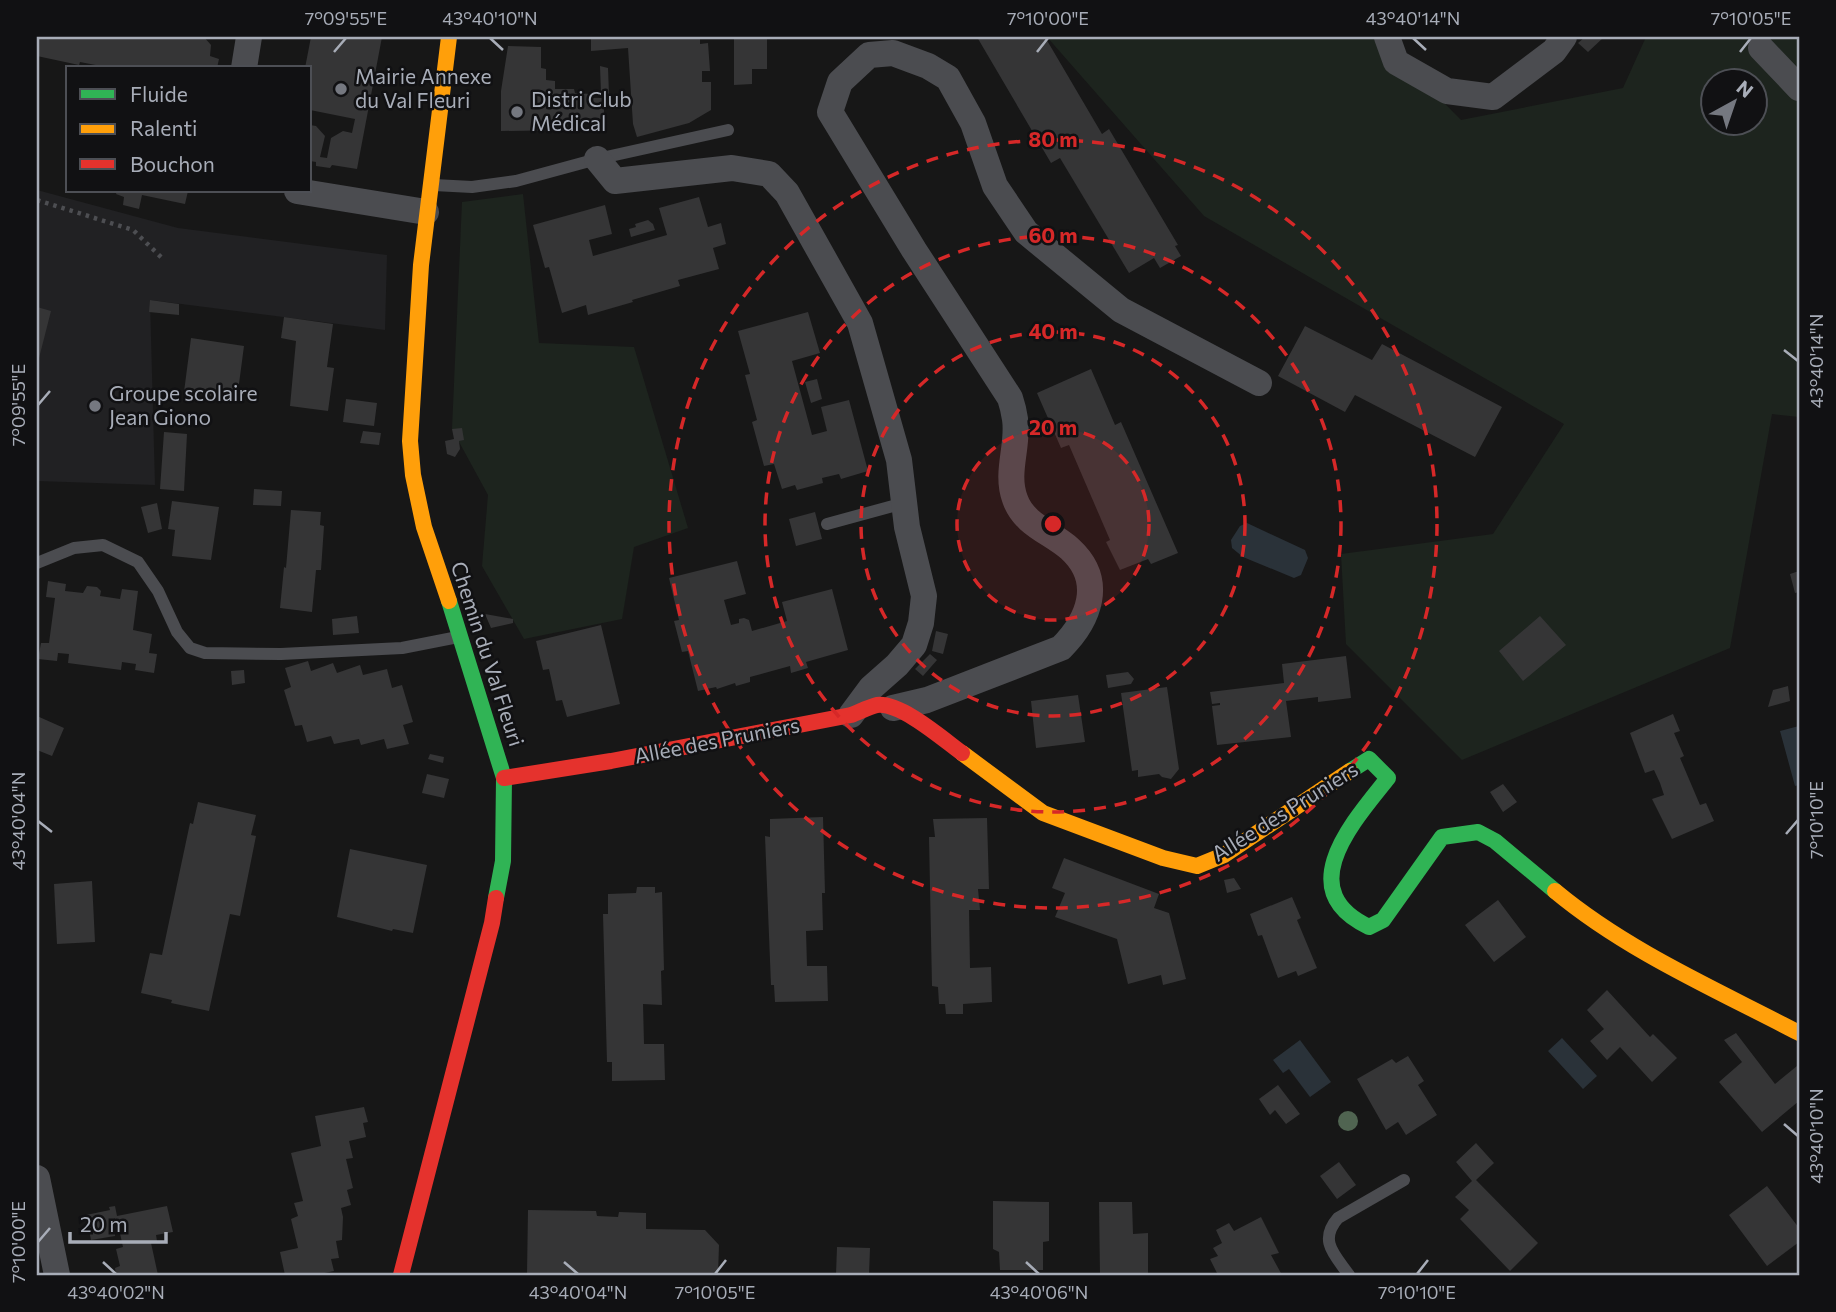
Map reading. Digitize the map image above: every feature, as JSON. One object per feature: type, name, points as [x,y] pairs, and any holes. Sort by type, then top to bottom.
[{"type":"street","points":[[244,66],[249,37]]},
{"type":"street","name":"Chemin du Val Fleuri","points":[[401,1275],[492,923],[503,861],[505,778],[424,527],[413,475],[410,441],[410,406],[426,212],[449,37]]},
{"type":"street","points":[[1387,37],[1396,62],[1447,91],[1493,97],[1554,51],[1564,37]]},
{"type":"street","points":[[1761,48],[1799,88]]},
{"type":"street","points":[[893,708],[928,700],[1061,648],[1076,634],[1091,599],[1090,583],[1071,550],[1025,517],[1016,503],[1011,487],[1016,420],[1010,397],[914,250],[830,112],[841,82],[869,55],[894,52],[928,66],[948,78],[973,123],[995,186],[1026,232],[1121,310],[1259,383]]},
{"type":"street","points":[[597,159],[615,181],[732,168],[769,174],[787,193],[860,323],[899,460],[907,527],[924,596],[921,623],[914,645],[897,665],[870,688],[851,715]]},
{"type":"street","points":[[303,192],[426,212]]},
{"type":"street","name":"Allée des Pruniers","points":[[505,778],[587,766],[851,715],[878,705],[893,708],[925,725],[1043,813],[1163,858],[1197,866],[1224,855],[1369,759],[1388,778],[1338,846],[1331,867],[1331,884],[1336,901],[1349,917],[1369,927],[1383,920],[1442,836],[1478,832],[1495,841],[1591,919],[1643,951],[1799,1033]]},
{"type":"street","points":[[37,1178],[57,1275]]},
{"type":"lane","points":[[430,185],[472,187],[497,184],[728,130]]},
{"type":"lane","points":[[827,524],[904,503]]},
{"type":"lane","points":[[37,563],[74,548],[103,545],[138,562],[158,591],[177,632],[190,649],[205,653],[281,654],[402,648],[460,636]]},
{"type":"lane","points":[[1349,1275],[1329,1246],[1327,1237],[1332,1224],[1338,1217],[1404,1180]]},
{"type":"path","points":[[37,200],[133,230],[163,259]]},
{"type":"shaded area","points":[[1047,37],[1379,37],[1461,120],[1623,88],[1646,37],[1799,37],[1799,417],[1772,414],[1730,648],[1462,760],[1346,644],[1341,554],[1493,534],[1564,424],[1204,216]]},
{"type":"shaded area","name":"Groupe scolaire Jean Giono","points":[[37,190],[178,228],[387,255],[385,330],[150,300],[155,485],[37,481]]},
{"type":"shaded area","points":[[523,194],[539,343],[634,347],[688,528],[634,547],[622,619],[524,639],[482,566],[488,495],[452,429],[462,202]]},
{"type":"shaded area","points":[[1247,523],[1305,550],[1308,558],[1301,575],[1294,578],[1243,557],[1232,548],[1231,540],[1240,526]]},
{"type":"shaded area","points":[[1799,726],[1799,785],[1795,786],[1780,731]]},
{"type":"shaded area","points":[[1562,1038],[1597,1076],[1583,1089],[1548,1051]]},
{"type":"shaded area","points":[[1300,1040],[1331,1082],[1310,1097],[1289,1069],[1283,1073],[1273,1060]]},
{"type":"building","points":[[37,37],[204,37],[211,45],[210,56],[219,59],[217,66],[101,66],[80,62],[79,65],[37,56]]},
{"type":"building","name":"Mairie Annexe du Val Fleuri","points":[[311,37],[382,37],[357,169],[332,165],[330,168],[316,166],[316,162],[312,161],[312,125],[325,136],[320,157],[327,158],[331,138],[343,131],[352,133],[355,119],[312,110],[312,66],[305,66]]},
{"type":"building","points":[[591,37],[700,37],[700,44],[708,43],[710,71],[702,71],[702,82],[711,82],[711,110],[689,123],[637,137],[633,124],[628,48],[591,51]]},
{"type":"building","points":[[734,37],[767,37],[767,69],[752,69],[752,84],[734,85]]},
{"type":"building","points":[[977,37],[1045,37],[1102,134],[1109,129],[1178,245],[1175,246],[1181,256],[1160,268],[1154,258],[1129,273],[1060,158],[1051,163]]},
{"type":"building","points":[[1585,37],[1604,37],[1588,52],[1578,43]]},
{"type":"building","points":[[508,46],[541,47],[541,68],[546,69],[546,80],[555,81],[555,89],[574,89],[575,93],[591,94],[591,98],[604,98],[604,119],[591,119],[591,123],[568,124],[568,130],[501,131],[501,91]]},
{"type":"building","points":[[600,66],[608,68],[609,94],[601,93]]},
{"type":"building","points":[[188,192],[185,204],[142,195],[139,209],[123,205],[124,197],[116,194]]},
{"type":"building","points":[[699,197],[708,227],[721,223],[726,244],[713,248],[719,269],[678,280],[680,286],[588,315],[586,305],[562,313],[533,225],[605,205],[612,234],[589,240],[593,256],[667,235],[659,208]]},
{"type":"building","points":[[648,220],[655,230],[631,237],[629,229]]},
{"type":"building","points":[[150,300],[179,304],[179,315],[149,312]]},
{"type":"building","points":[[37,307],[51,311],[38,362],[37,362]]},
{"type":"building","points":[[808,312],[820,353],[792,361],[812,435],[827,431],[821,407],[849,400],[868,471],[841,479],[839,474],[822,478],[823,483],[797,490],[795,485],[782,489],[774,464],[764,466],[752,422],[757,420],[745,375],[750,374],[738,331]]},
{"type":"building","points":[[284,317],[333,324],[327,367],[334,368],[328,411],[290,406],[296,341],[281,338]]},
{"type":"building","points":[[1305,326],[1372,360],[1382,344],[1502,407],[1475,457],[1355,395],[1345,412],[1278,376]]},
{"type":"building","points":[[191,338],[244,346],[237,399],[184,392]]},
{"type":"building","points":[[1091,369],[1115,425],[1121,422],[1178,553],[1151,564],[1148,559],[1120,570],[1106,542],[1110,540],[1069,445],[1061,448],[1037,393]]},
{"type":"building","points":[[817,379],[822,399],[811,403],[805,382]]},
{"type":"building","points":[[346,399],[377,403],[374,426],[343,422]]},
{"type":"building","points":[[462,428],[464,440],[459,441],[460,449],[455,457],[447,454],[445,441],[454,439],[452,429]]},
{"type":"building","points":[[363,431],[381,433],[379,445],[360,443]]},
{"type":"building","points":[[164,432],[187,434],[184,491],[160,489]]},
{"type":"building","points":[[254,489],[282,491],[281,506],[253,505]]},
{"type":"building","points":[[172,501],[219,507],[211,560],[172,556],[175,530],[168,529]]},
{"type":"building","points":[[157,503],[162,529],[148,533],[141,507]]},
{"type":"building","points":[[291,510],[321,512],[320,525],[324,526],[321,570],[316,570],[312,612],[280,608]]},
{"type":"building","points":[[815,512],[822,539],[796,546],[789,519]]},
{"type":"building","points":[[737,561],[746,594],[724,600],[731,625],[744,618],[749,620],[752,631],[787,621],[782,602],[832,589],[848,650],[806,662],[808,668],[791,673],[790,666],[750,677],[750,682],[736,686],[735,683],[698,691],[688,651],[682,652],[674,621],[679,620],[669,578]]},
{"type":"building","points":[[1799,571],[1799,592],[1795,593],[1790,574]]},
{"type":"building","points":[[48,581],[66,584],[65,591],[83,593],[87,586],[97,587],[101,591],[100,596],[120,599],[122,589],[138,591],[133,630],[152,634],[149,653],[157,654],[154,673],[135,670],[136,664],[122,662],[121,670],[68,663],[69,654],[58,653],[57,661],[38,659],[41,643],[49,643],[55,598],[46,597]]},
{"type":"building","points":[[485,614],[513,619],[513,623],[491,628]]},
{"type":"building","points":[[357,616],[359,633],[333,635],[332,619]]},
{"type":"building","points":[[1540,616],[1566,645],[1523,681],[1499,651]]},
{"type":"building","points":[[601,625],[620,704],[567,717],[562,700],[556,701],[549,669],[543,670],[536,641]]},
{"type":"building","points":[[936,631],[948,634],[943,654],[932,651]]},
{"type":"building","points":[[930,654],[937,660],[923,676],[915,669]]},
{"type":"building","points":[[1346,656],[1351,698],[1318,702],[1318,697],[1286,701],[1291,737],[1217,745],[1212,706],[1220,703],[1212,704],[1210,692],[1284,683],[1282,664]]},
{"type":"building","points":[[308,661],[311,671],[333,663],[337,673],[360,665],[363,675],[387,669],[392,688],[402,685],[413,722],[403,725],[409,744],[387,749],[384,739],[361,745],[359,739],[334,744],[331,736],[307,742],[302,725],[295,726],[284,690],[291,687],[285,668]]},
{"type":"building","points":[[244,670],[245,683],[232,685],[231,671]]},
{"type":"building","points":[[1128,672],[1134,679],[1131,684],[1108,688],[1106,675]]},
{"type":"building","points":[[1788,686],[1790,701],[1768,707],[1773,690]]},
{"type":"building","points":[[1167,687],[1179,769],[1171,779],[1159,774],[1138,777],[1138,770],[1132,771],[1121,693]]},
{"type":"building","points":[[1078,695],[1085,742],[1036,748],[1031,701]]},
{"type":"building","points":[[1673,714],[1680,731],[1674,733],[1684,756],[1680,758],[1700,805],[1706,803],[1714,821],[1672,839],[1652,799],[1664,795],[1660,783],[1654,770],[1645,773],[1630,733]]},
{"type":"building","points":[[37,716],[64,728],[52,756],[37,750]]},
{"type":"building","points":[[430,754],[444,757],[443,763],[428,759]]},
{"type":"building","points":[[427,774],[449,779],[444,798],[422,793]]},
{"type":"building","points":[[1503,784],[1517,802],[1503,812],[1490,792]]},
{"type":"building","points":[[198,802],[256,815],[251,835],[256,836],[240,916],[230,914],[209,1011],[141,993],[150,953],[162,955],[190,823],[193,824]]},
{"type":"building","points":[[823,817],[823,930],[806,931],[807,966],[827,966],[828,1001],[775,1002],[774,985],[771,985],[765,836],[770,837],[770,819]]},
{"type":"building","points":[[987,818],[989,889],[978,889],[980,910],[969,910],[970,968],[991,967],[992,1002],[963,1004],[963,1014],[946,1014],[945,1004],[939,1004],[938,987],[932,986],[929,837],[935,837],[933,819]]},
{"type":"building","points":[[350,849],[427,865],[413,933],[392,931],[337,917]]},
{"type":"building","points":[[1064,858],[1159,894],[1154,908],[1169,913],[1186,979],[1163,985],[1161,975],[1128,984],[1117,939],[1055,917],[1065,893],[1052,888]]},
{"type":"building","points":[[1234,878],[1241,889],[1227,893],[1224,880]]},
{"type":"building","points":[[92,881],[95,942],[57,944],[54,884]]},
{"type":"building","points":[[637,887],[655,887],[655,893],[662,892],[662,1005],[643,1004],[644,1044],[664,1044],[665,1080],[612,1081],[612,1062],[607,1062],[603,914],[608,914],[608,894],[636,893]]},
{"type":"building","points":[[1292,897],[1301,918],[1297,920],[1317,968],[1298,976],[1296,971],[1278,978],[1262,935],[1258,936],[1250,914]]},
{"type":"building","points":[[1498,900],[1526,937],[1494,962],[1465,925]]},
{"type":"building","points":[[1607,990],[1650,1037],[1653,1034],[1677,1058],[1652,1082],[1620,1047],[1607,1060],[1590,1041],[1604,1029],[1587,1010]]},
{"type":"building","points":[[1736,1033],[1775,1084],[1797,1066],[1799,1068],[1799,1101],[1762,1132],[1719,1082],[1742,1062],[1724,1040]]},
{"type":"building","points":[[1408,1056],[1424,1081],[1418,1085],[1437,1115],[1406,1135],[1398,1122],[1386,1130],[1357,1079],[1392,1059],[1396,1063]]},
{"type":"building","points":[[1278,1085],[1300,1114],[1286,1124],[1275,1110],[1270,1115],[1259,1099]]},
{"type":"building","points":[[364,1107],[368,1122],[363,1123],[366,1137],[349,1141],[353,1158],[346,1159],[353,1188],[347,1190],[351,1205],[341,1208],[342,1240],[336,1241],[339,1258],[331,1259],[334,1271],[315,1275],[285,1275],[280,1252],[298,1248],[291,1219],[298,1216],[294,1203],[303,1201],[291,1153],[321,1146],[315,1116]]},
{"type":"building","points":[[1476,1143],[1494,1163],[1476,1180],[1538,1243],[1510,1271],[1460,1219],[1469,1210],[1455,1197],[1472,1181],[1456,1162]]},
{"type":"building","points":[[1339,1162],[1356,1185],[1337,1199],[1320,1176]]},
{"type":"building","points":[[1767,1186],[1799,1228],[1799,1242],[1767,1266],[1729,1215]]},
{"type":"building","points":[[993,1201],[1049,1202],[1049,1241],[1043,1242],[1043,1270],[1000,1270],[999,1252],[993,1249]]},
{"type":"building","points":[[1099,1202],[1132,1202],[1133,1234],[1148,1233],[1148,1275],[1100,1275]]},
{"type":"building","points":[[115,1206],[117,1216],[167,1206],[173,1232],[156,1235],[157,1241],[151,1243],[158,1275],[116,1275],[115,1268],[120,1266],[116,1249],[123,1247],[119,1229],[115,1229],[115,1236],[91,1240],[86,1215],[110,1210],[109,1207]]},
{"type":"building","points":[[528,1210],[596,1211],[597,1216],[618,1217],[619,1212],[646,1213],[646,1229],[705,1230],[719,1245],[718,1275],[527,1275]]},
{"type":"building","points":[[1261,1217],[1279,1253],[1271,1255],[1282,1275],[1218,1275],[1210,1259],[1218,1256],[1213,1248],[1222,1243],[1216,1230],[1229,1223],[1234,1231]]},
{"type":"building","points":[[837,1247],[870,1248],[869,1275],[836,1275]]},
{"type":"traffic: fast","points":[[449,601],[504,778],[503,861],[496,898]]},
{"type":"traffic: fast","points":[[1350,771],[1369,759],[1388,778],[1346,835],[1336,855],[1332,875],[1334,894],[1346,912],[1369,927],[1383,920],[1442,837],[1478,832],[1495,841],[1555,891]]},
{"type":"traffic: slow","points":[[449,37],[421,265],[410,441],[413,475],[424,527],[449,601]]},
{"type":"traffic: slow","points":[[962,753],[1043,813],[1163,858],[1197,866],[1224,855],[1350,771]]},
{"type":"traffic: slow","points":[[1555,891],[1583,913],[1642,951],[1799,1033]]},
{"type":"traffic: jam","points":[[504,778],[611,761],[851,715],[877,705],[898,709],[910,715],[962,753]]},
{"type":"traffic: jam","points":[[401,1275],[492,923],[496,898]]},
{"type":"place","name":"Mairie Annexe du Val Fleuri","points":[[341,89]]},
{"type":"place","name":"Distri Club Médical","points":[[517,112]]},
{"type":"place","name":"Groupe scolaire Jean Giono","points":[[95,406]]}]
